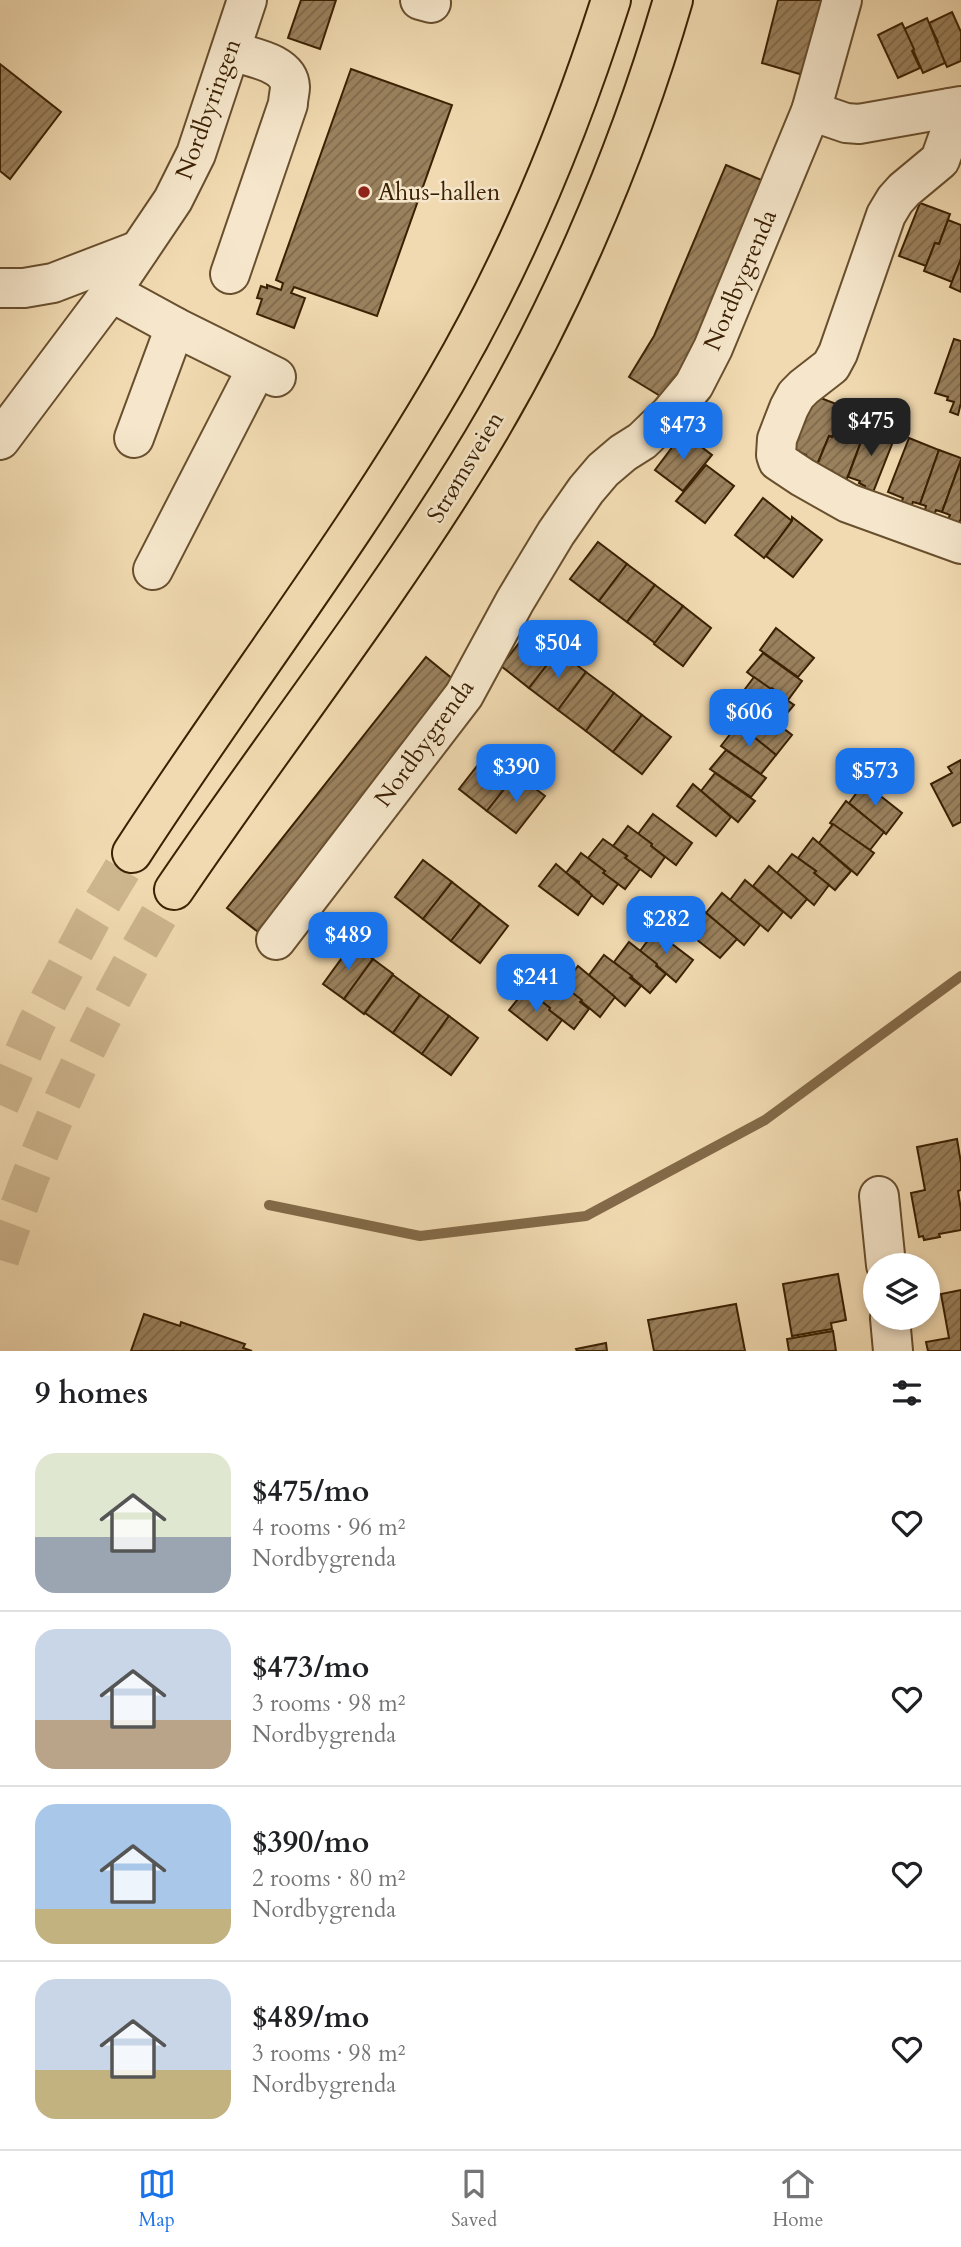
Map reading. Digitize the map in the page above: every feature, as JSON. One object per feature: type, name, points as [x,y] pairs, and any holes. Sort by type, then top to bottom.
[{"type":"highway","points":[[132,853],[379,488],[446,381],[543,186],[611,0]]},
{"type":"highway","name":"Strømsveien","points":[[174,890],[429,526],[500,410],[534,349],[593,219],[659,48],[673,0]]},
{"type":"street","name":"Nordbyringen","points":[[0,440],[111,292],[173,200],[196,154],[247,0]]},
{"type":"street","name":"Nordbygrenda","points":[[276,940],[464,695],[515,601],[556,533],[586,490],[603,470],[642,441],[670,414],[694,384],[713,348],[811,111],[842,0]]},
{"type":"street","points":[[230,274],[288,104],[290,86],[287,76],[274,65],[231,51]]},
{"type":"street","points":[[811,111],[859,124],[955,107],[950,132],[951,168],[904,190],[886,215],[838,353],[831,366],[796,395],[777,439],[778,461],[848,503],[961,544]]},
{"type":"street","points":[[0,288],[53,284],[139,250]]},
{"type":"street","points":[[111,292],[267,372],[153,570]]},
{"type":"street","points":[[134,438],[175,327]]},
{"type":"street","points":[[879,1196],[885,1253]]},
{"type":"street","points":[[891,1330],[893,1351]]},
{"type":"building","points":[[301,0],[336,0],[320,49],[288,38]]},
{"type":"building","points":[[778,0],[826,0],[803,75],[762,63]]},
{"type":"building","points":[[952,12],[961,32],[961,61],[947,67],[929,23]]},
{"type":"building","points":[[927,18],[945,63],[923,73],[904,29]]},
{"type":"building","points":[[902,23],[920,68],[898,78],[878,35]]},
{"type":"building","points":[[0,64],[61,112],[10,179],[0,171]]},
{"type":"building","name":"Ahus-hallen","points":[[351,69],[452,105],[377,316],[294,287],[291,293],[305,298],[294,328],[257,314],[262,299],[257,298],[261,286],[267,288],[267,285],[281,290],[283,283],[276,280]]},
{"type":"building","points":[[726,165],[766,182],[692,355],[665,399],[629,377],[654,336]]},
{"type":"building","points":[[920,203],[950,214],[939,244],[935,243],[926,266],[899,256]]},
{"type":"building","points":[[948,220],[961,225],[961,259],[952,282],[924,271]]},
{"type":"building","points":[[961,259],[961,292],[950,287]]},
{"type":"building","points":[[954,339],[961,341],[961,403],[958,415],[950,412],[954,402],[935,393]]},
{"type":"building","points":[[813,395],[844,407],[817,465],[809,470],[812,460],[792,449]]},
{"type":"building","points":[[841,413],[868,423],[843,489],[832,471],[817,465]]},
{"type":"building","points":[[868,423],[896,434],[870,500],[861,496],[865,486],[848,477]]},
{"type":"building","points":[[683,433],[712,455],[683,491],[655,470]]},
{"type":"building","points":[[909,438],[939,450],[920,504],[913,502],[909,513],[899,509],[903,498],[888,492]]},
{"type":"building","points":[[939,450],[961,460],[942,512],[936,510],[932,521],[923,518],[926,506],[920,504]]},
{"type":"building","points":[[961,460],[961,519],[955,530],[945,526],[950,515],[942,512]]},
{"type":"building","points":[[706,465],[734,486],[705,523],[676,501]]},
{"type":"building","points":[[763,498],[792,521],[764,558],[735,535]]},
{"type":"building","points":[[792,517],[822,540],[793,577],[766,556],[792,521]]},
{"type":"building","points":[[598,542],[627,564],[599,601],[570,579]]},
{"type":"building","points":[[627,564],[655,585],[627,622],[599,601]]},
{"type":"building","points":[[655,585],[683,606],[655,643],[627,622]]},
{"type":"building","points":[[683,606],[711,628],[683,666],[654,644]]},
{"type":"building","points":[[776,628],[814,658],[798,677],[760,650]]},
{"type":"building","points":[[530,629],[558,651],[529,688],[501,666]]},
{"type":"building","points":[[558,651],[586,672],[558,710],[529,688]]},
{"type":"building","points":[[763,653],[802,681],[788,700],[747,672]]},
{"type":"building","points":[[426,657],[460,685],[262,935],[227,908]]},
{"type":"building","points":[[586,672],[614,693],[586,731],[558,710]]},
{"type":"building","points":[[754,677],[794,705],[778,724],[739,697]]},
{"type":"building","points":[[614,693],[642,715],[613,752],[586,731]]},
{"type":"building","points":[[751,707],[763,716],[765,714],[792,735],[776,755],[738,724]]},
{"type":"building","points":[[642,715],[671,737],[642,774],[613,752]]},
{"type":"building","points":[[738,724],[776,755],[761,774],[721,746]]},
{"type":"building","points":[[726,750],[766,778],[751,797],[710,769]]},
{"type":"building","points":[[488,752],[516,774],[487,811],[459,789]]},
{"type":"building","points":[[961,760],[961,822],[953,826],[931,784],[952,773],[948,767]]},
{"type":"building","points":[[715,773],[755,801],[738,822],[701,791]]},
{"type":"building","points":[[516,774],[545,796],[516,833],[487,811]]},
{"type":"building","points":[[864,783],[902,813],[886,834],[849,803]]},
{"type":"building","points":[[693,784],[731,817],[716,836],[677,806]]},
{"type":"building","points":[[846,801],[884,832],[870,850],[830,823]]},
{"type":"building","points":[[653,814],[692,843],[676,865],[638,834]]},
{"type":"building","points":[[833,824],[874,853],[857,875],[819,843]]},
{"type":"building","points":[[628,826],[665,857],[651,877],[613,846]]},
{"type":"building","points":[[813,838],[851,871],[835,890],[798,858]]},
{"type":"building","points":[[603,839],[640,869],[625,889],[588,858]]},
{"type":"building","points":[[581,853],[618,884],[603,904],[566,873]]},
{"type":"building","points":[[792,854],[816,871],[814,873],[829,885],[814,905],[777,873]]},
{"type":"building","points":[[423,860],[452,882],[423,919],[395,897]]},
{"type":"building","points":[[556,864],[592,895],[578,915],[539,886]]},
{"type":"building","points":[[769,866],[807,899],[791,918],[753,886]]},
{"type":"building","points":[[745,880],[783,912],[768,931],[730,900]]},
{"type":"building","points":[[452,882],[480,904],[451,941],[423,919]]},
{"type":"building","points":[[722,893],[760,925],[744,945],[706,913]]},
{"type":"building","points":[[480,904],[508,926],[480,963],[451,941]]},
{"type":"building","points":[[699,907],[737,939],[720,958],[682,928]]},
{"type":"building","points":[[655,931],[693,960],[676,982],[640,951]]},
{"type":"building","points":[[629,942],[666,974],[650,993],[614,962]]},
{"type":"building","points":[[352,944],[373,959],[344,999],[323,984]]},
{"type":"building","points":[[604,955],[641,986],[625,1006],[589,975]]},
{"type":"building","points":[[373,959],[393,974],[364,1014],[344,999]]},
{"type":"building","points":[[578,966],[615,997],[600,1017],[563,986]]},
{"type":"building","points":[[393,975],[420,995],[393,1033],[365,1013]]},
{"type":"building","points":[[553,978],[582,1000],[580,1002],[589,1009],[574,1029],[537,998]]},
{"type":"building","points":[[526,989],[562,1020],[547,1040],[509,1010]]},
{"type":"building","points":[[420,995],[449,1016],[422,1054],[393,1033]]},
{"type":"building","points":[[449,1016],[478,1038],[451,1075],[422,1054]]},
{"type":"building","points":[[957,1139],[961,1163],[961,1190],[958,1191],[961,1230],[924,1240],[923,1236],[919,1237],[911,1193],[925,1190],[917,1147]]},
{"type":"building","points":[[838,1274],[846,1320],[831,1323],[832,1329],[792,1336],[783,1284]]},
{"type":"building","points":[[961,1290],[961,1351],[928,1351],[926,1342],[949,1338],[941,1294]]},
{"type":"building","points":[[736,1304],[745,1351],[654,1351],[648,1320]]},
{"type":"building","points":[[144,1314],[180,1326],[181,1322],[245,1344],[243,1348],[252,1351],[131,1351]]},
{"type":"building","points":[[833,1331],[836,1351],[789,1351],[787,1339]]},
{"type":"building","points":[[606,1343],[607,1351],[576,1349]]},
{"type":"waterway","points":[[269,1205],[420,1236],[586,1216],[765,1120],[961,976]]},
{"type":"tunnel","points":[[0,1105],[36,1024],[92,919],[132,853]]},
{"type":"tunnel","points":[[0,1260],[42,1147],[76,1071],[113,997],[174,890]]},
{"type":"place","name":"Ahus-hallen","points":[[364,192]]}]
